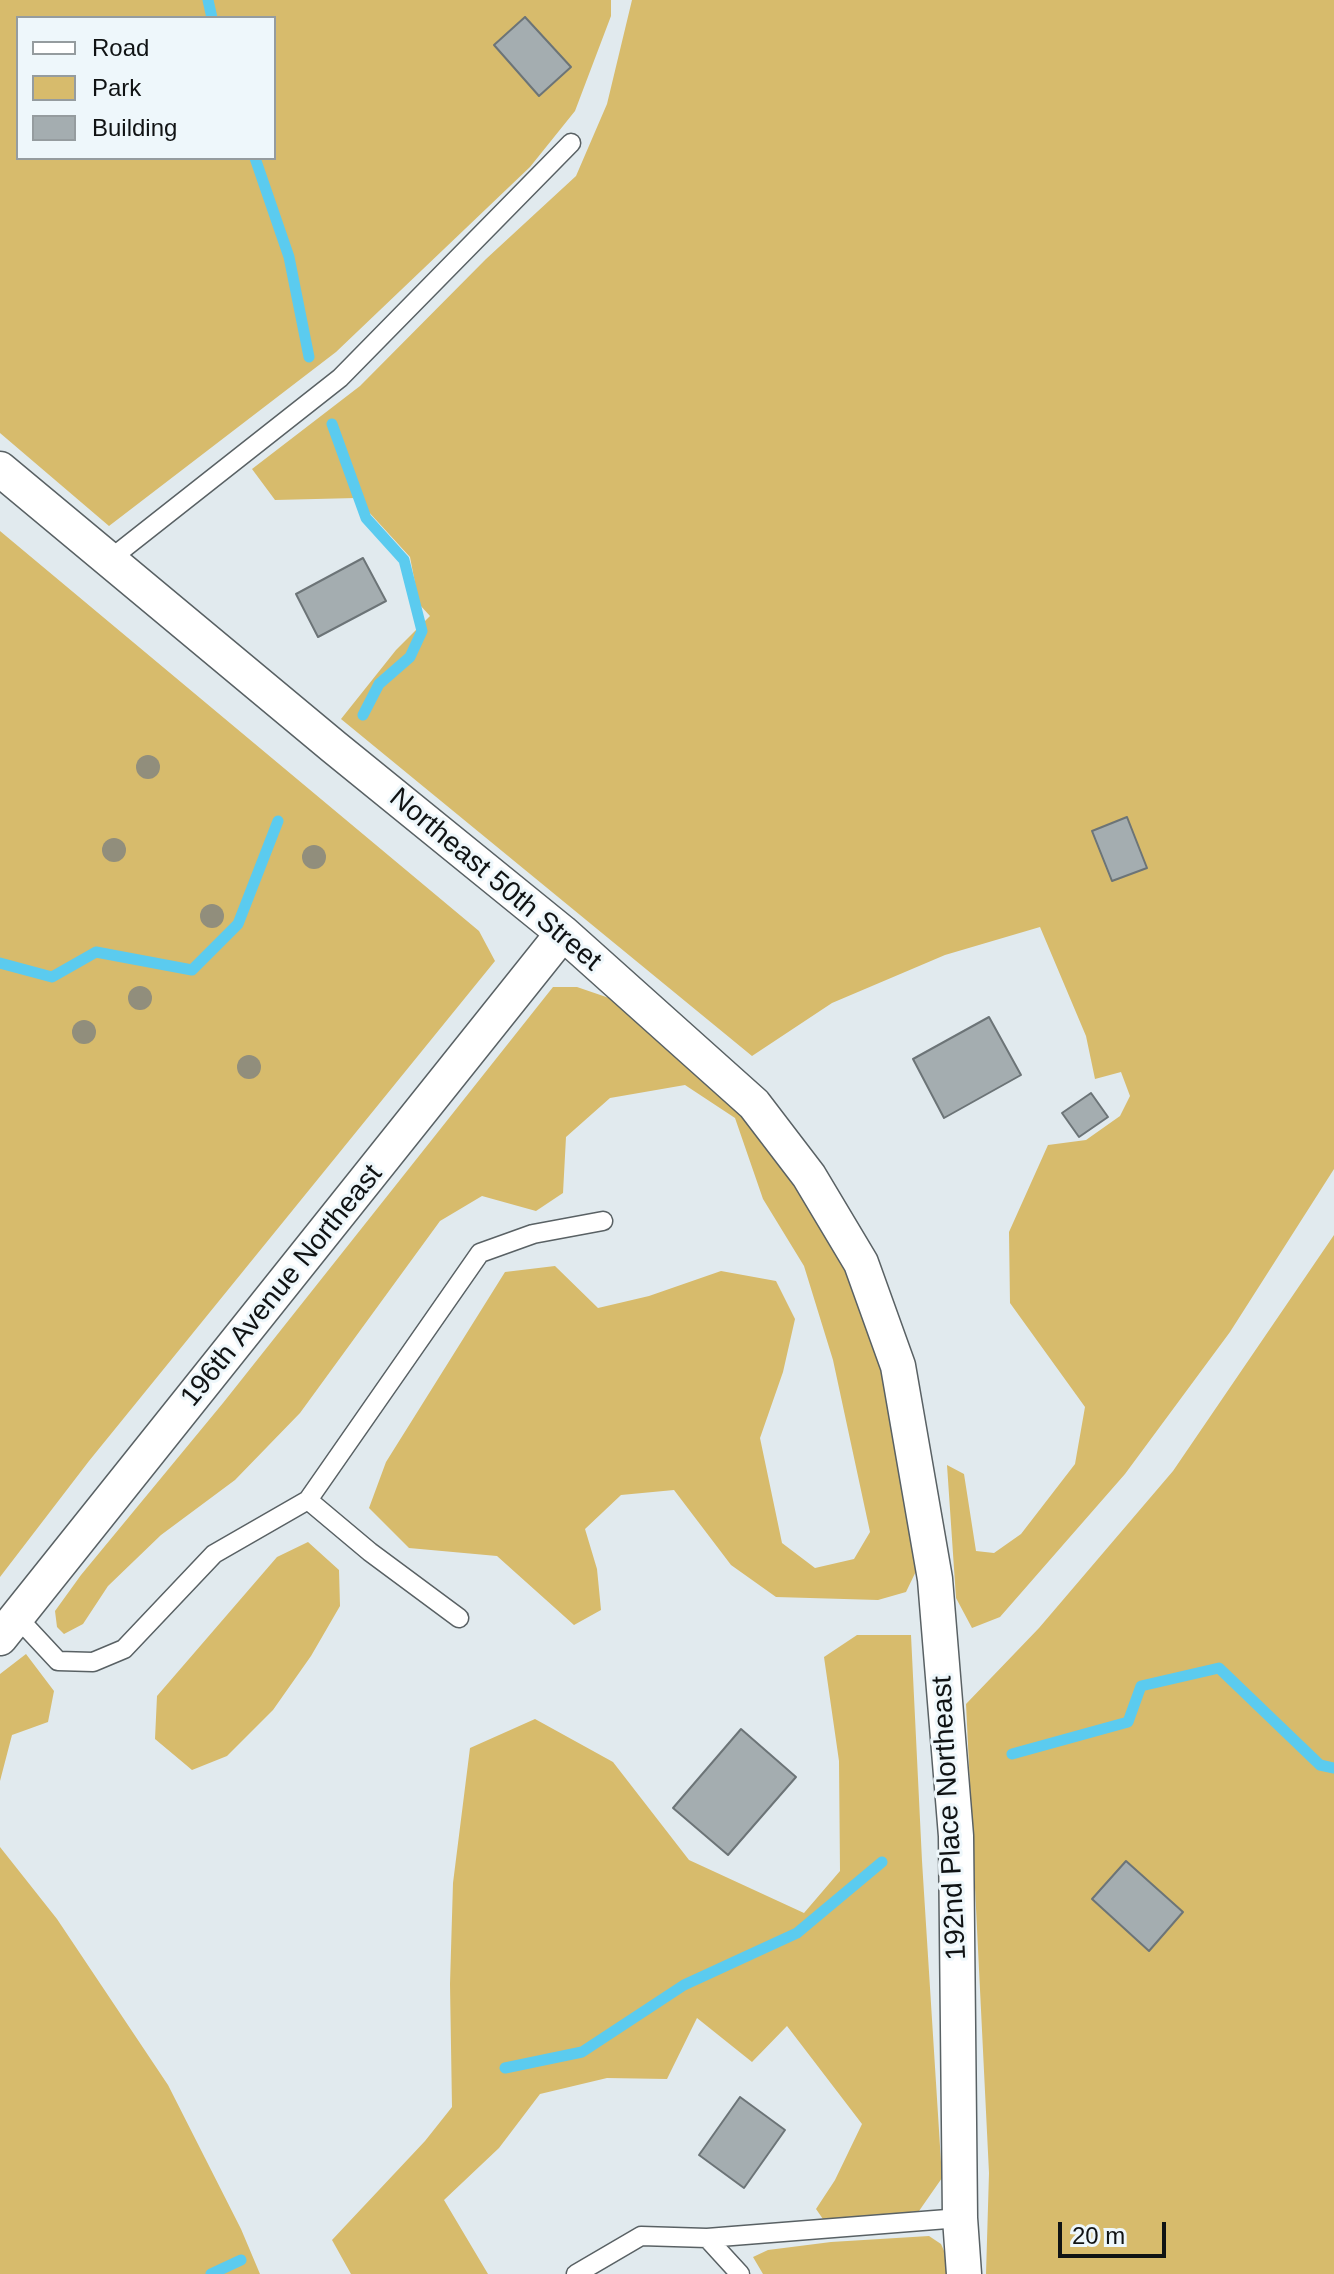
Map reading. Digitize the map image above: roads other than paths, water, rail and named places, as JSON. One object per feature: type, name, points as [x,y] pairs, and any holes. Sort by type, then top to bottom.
[{"type":"street","name":"Northeast 50th Street","points":[[0,469],[563,933],[754,1104],[809,1176],[861,1263],[898,1366]]},
{"type":"street","name":"196th Avenue Northeast","points":[[8,1628],[563,933]]},
{"type":"street","name":"192nd Place Northeast","points":[[898,1366],[935,1579],[956,1836],[960,2218],[964,2274]]},
{"type":"lane","points":[[109,560],[340,378],[571,143]]},
{"type":"lane","points":[[8,1628],[58,1661],[93,1662],[124,1649],[214,1554],[308,1500],[480,1253],[533,1234],[603,1221]]},
{"type":"lane","points":[[308,1500],[370,1552],[459,1618]]},
{"type":"lane","points":[[576,2274],[641,2236],[707,2238],[960,2218]]},
{"type":"lane","points":[[707,2238],[740,2274]]},
{"type":"waterway","points":[[208,0],[212,16]]},
{"type":"waterway","points":[[256,160],[289,257],[309,357]]},
{"type":"waterway","points":[[332,424],[366,518],[404,560],[422,631],[410,657],[379,684],[363,715]]},
{"type":"waterway","points":[[0,963],[52,977],[96,952],[192,970],[238,924],[278,821]]},
{"type":"waterway","points":[[1012,1754],[1128,1722],[1141,1686],[1219,1668],[1320,1765],[1334,1768]]},
{"type":"waterway","points":[[505,2068],[582,2052],[684,1985],[797,1933],[882,1862]]},
{"type":"waterway","points":[[211,2274],[241,2260]]}]
